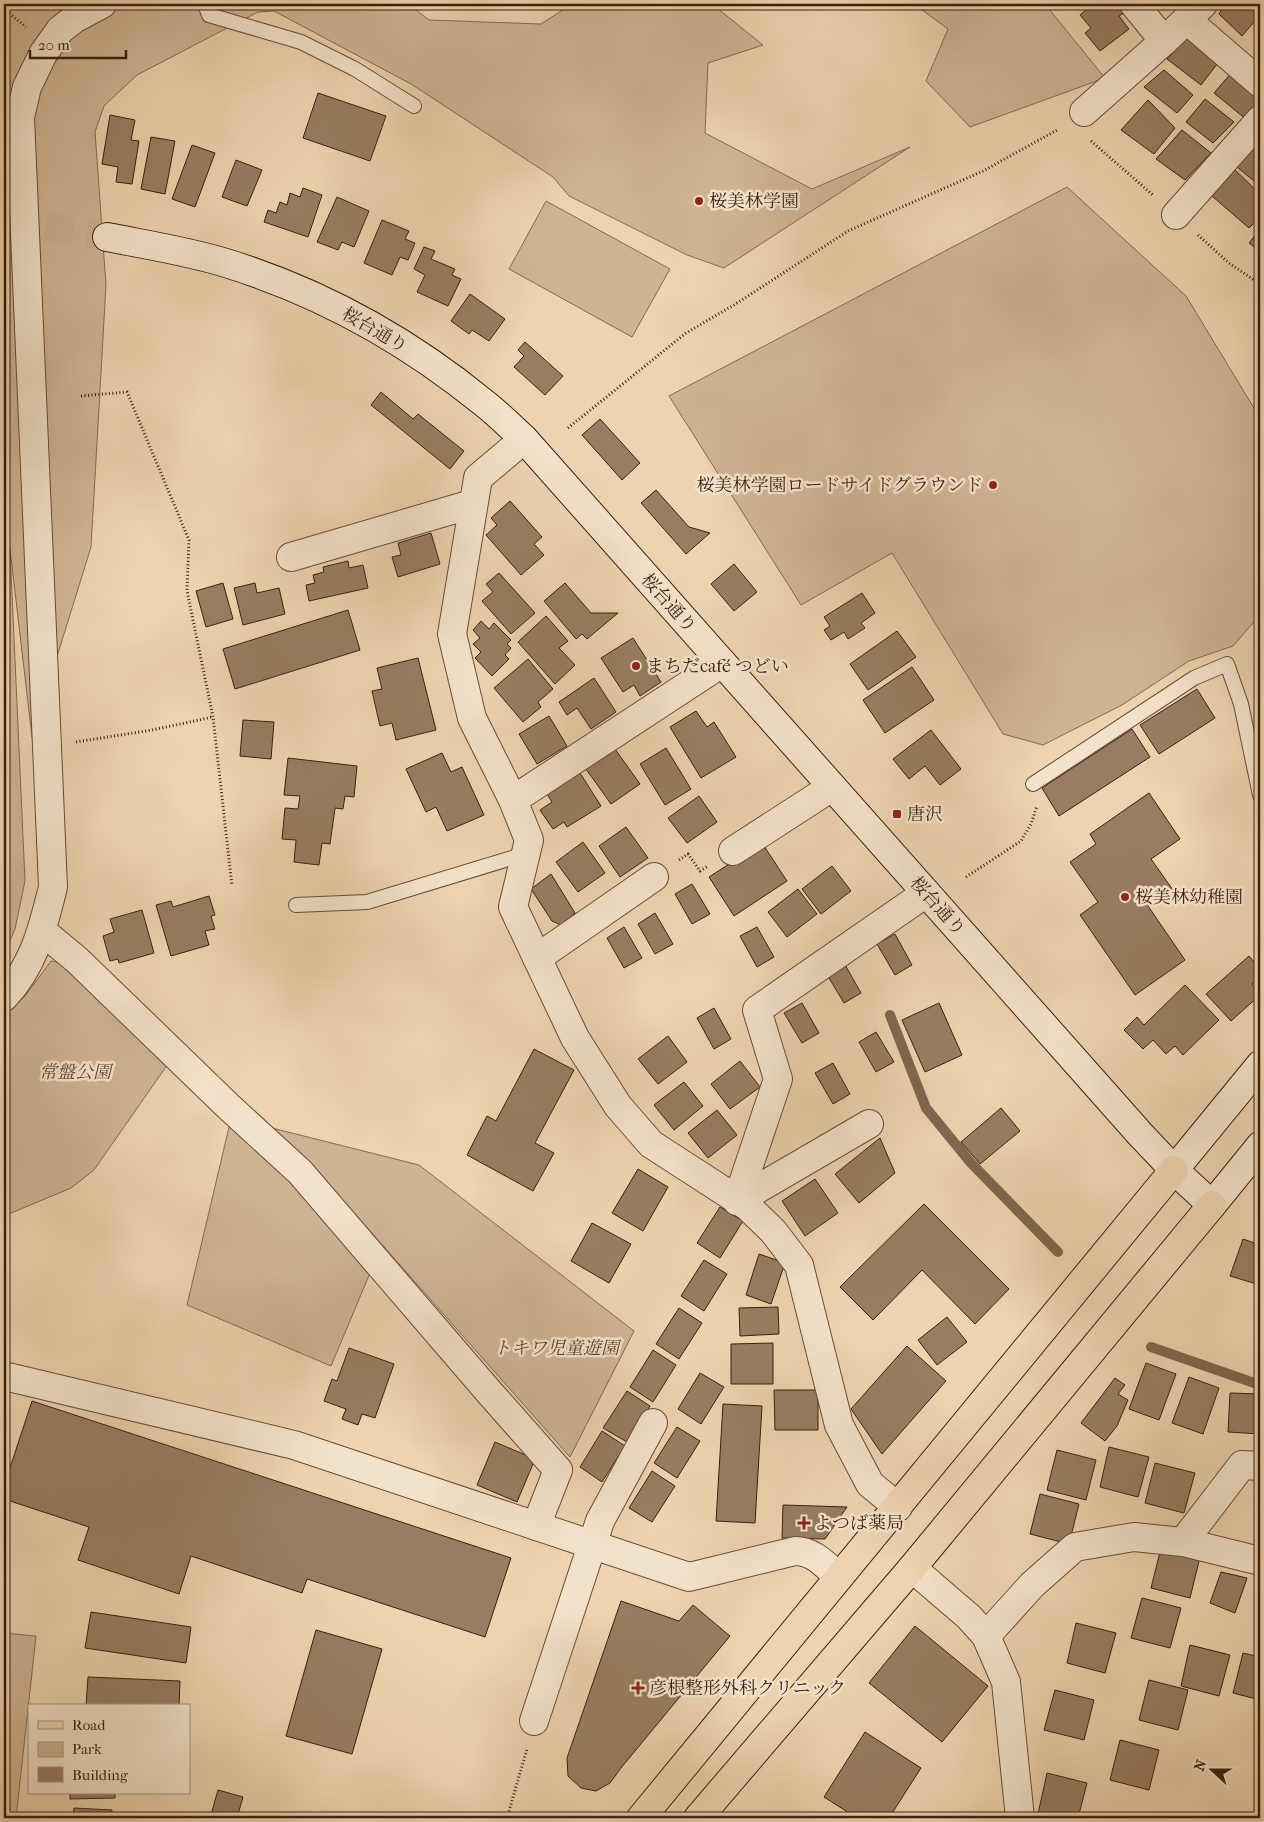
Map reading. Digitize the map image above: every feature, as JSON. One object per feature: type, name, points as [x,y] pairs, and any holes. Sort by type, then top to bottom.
[{"type":"main road","points":[[641,1818],[1174,1170]]},
{"type":"main road","points":[[698,1818],[912,1568],[1212,1205]]},
{"type":"street","points":[[4,997],[28,965],[42,931],[52,887],[20,117],[27,86],[43,54],[71,11],[102,4]]},
{"type":"street","points":[[1134,4],[1164,41]]},
{"type":"street","points":[[1077,117],[1195,12],[1260,83]]},
{"type":"street","points":[[1176,215],[1260,120]]},
{"type":"street","name":"桜台通り","points":[[108,237],[226,263],[282,283],[337,308],[387,334],[434,365],[485,404],[524,439],[1140,1134],[1174,1170],[1212,1205]]},
{"type":"street","points":[[524,439],[478,478],[472,504],[452,634],[472,718],[513,800],[529,840],[513,907],[575,1038],[618,1106],[651,1144],[747,1206],[773,1231],[799,1265],[839,1425],[870,1484],[898,1507]]},
{"type":"street","points":[[291,557],[472,504]]},
{"type":"street","points":[[513,800],[722,663]]},
{"type":"street","points":[[733,851],[832,787]]},
{"type":"street","points":[[537,958],[654,877]]},
{"type":"street","points":[[737,1201],[778,1079],[757,1010],[926,893]]},
{"type":"street","points":[[42,931],[77,960],[229,1107],[300,1172],[558,1470],[536,1526]]},
{"type":"street","points":[[1174,1170],[1260,1065]]},
{"type":"street","points":[[737,1201],[869,1124]]},
{"type":"street","points":[[1212,1205],[1260,1146]]},
{"type":"street","points":[[4,1376],[294,1445],[689,1578],[795,1552],[812,1555],[839,1577]]},
{"type":"street","points":[[534,1721],[600,1521],[653,1423]]},
{"type":"street","points":[[1183,1542],[1242,1465],[1260,1466]]},
{"type":"street","points":[[986,1636],[1032,1585],[1075,1547],[1134,1537],[1183,1542],[1260,1561]]},
{"type":"street","points":[[912,1568],[970,1617],[986,1636],[1006,1682],[1020,1818]]},
{"type":"lane","points":[[206,4],[209,15],[301,42],[355,69],[414,106]]},
{"type":"lane","points":[[1033,784],[1194,678],[1226,664],[1241,704],[1260,795]]},
{"type":"lane","points":[[296,905],[366,902],[525,854]]},
{"type":"path","points":[[4,9],[26,27]]},
{"type":"path","points":[[568,428],[686,333],[734,305],[848,231],[983,171],[1077,117],[1120,166]]},
{"type":"path","points":[[81,396],[127,392],[189,540],[187,591],[213,717],[232,886]]},
{"type":"path","points":[[46,747],[152,730],[213,717]]},
{"type":"path","points":[[966,877],[1021,841],[1031,824]]},
{"type":"path","points":[[654,877],[688,854],[700,871],[733,851]]},
{"type":"path","points":[[507,1818],[534,1721]]},
{"type":"green space","points":[[4,4],[408,4],[429,20],[541,24],[572,4],[712,4],[763,45],[708,63],[705,133],[812,189],[910,147],[724,268],[687,255],[569,196],[553,177],[411,84],[274,11],[258,12],[137,75],[104,106],[95,132],[106,285],[91,547],[32,737],[10,549],[25,881],[15,929],[4,954],[4,523],[8,534],[4,508]]},
{"type":"green space","points":[[914,4],[1045,4],[1105,78],[970,127],[926,81],[948,29]]},
{"type":"green space","name":"桜美林学園ロードサイドグラウンド","points":[[1067,187],[1186,296],[1260,418],[1260,615],[1233,646],[1189,661],[1122,705],[1043,745],[1003,734],[892,553],[801,605],[669,396]]},
{"type":"green space","points":[[546,201],[670,269],[632,337],[509,269]]},
{"type":"green space","name":"常盤公園","points":[[51,961],[67,963],[170,1061],[94,1170],[71,1188],[4,1216],[4,1015],[25,996]]},
{"type":"green space","points":[[230,1123],[294,1183],[370,1273],[331,1366],[187,1305]]},
{"type":"green space","name":"トキワ児童遊園","points":[[272,1128],[419,1165],[634,1331],[570,1457],[308,1161]]},
{"type":"green space","points":[[4,1633],[36,1636],[16,1818],[4,1818]]},
{"type":"building","points":[[1093,4],[1116,4],[1124,13],[1119,16],[1129,29],[1100,51],[1085,33],[1091,28],[1080,15]]},
{"type":"building","points":[[1225,4],[1255,4],[1260,9],[1260,15],[1242,36],[1219,14]]},
{"type":"building","points":[[1190,33],[1221,59],[1201,85],[1167,59]]},
{"type":"building","points":[[1164,70],[1193,95],[1177,113],[1144,87]]},
{"type":"building","points":[[1233,71],[1260,93],[1260,100],[1247,120],[1214,93]]},
{"type":"building","points":[[318,93],[386,116],[370,161],[303,138]]},
{"type":"building","points":[[1205,99],[1234,122],[1213,143],[1186,122]]},
{"type":"building","points":[[1148,100],[1175,128],[1154,154],[1121,130]]},
{"type":"building","points":[[110,115],[135,120],[131,140],[139,141],[132,184],[116,182],[118,167],[102,164]]},
{"type":"building","points":[[1182,130],[1211,153],[1185,180],[1156,159]]},
{"type":"building","points":[[151,137],[175,141],[165,194],[141,189]]},
{"type":"building","points":[[192,145],[215,153],[195,207],[172,199]]},
{"type":"building","points":[[1255,145],[1260,150],[1260,186],[1237,167]]},
{"type":"building","points":[[236,160],[262,170],[247,206],[222,197]]},
{"type":"building","points":[[1234,169],[1260,194],[1260,217],[1249,228],[1212,196]]},
{"type":"building","points":[[303,188],[322,195],[308,237],[264,222],[268,210],[276,213],[280,202],[287,205],[290,193],[300,197]]},
{"type":"building","points":[[337,197],[369,211],[354,247],[342,242],[338,250],[317,242]]},
{"type":"building","points":[[382,220],[409,231],[405,239],[415,243],[408,260],[400,257],[392,275],[364,263]]},
{"type":"building","points":[[1260,229],[1260,251],[1249,243]]},
{"type":"building","points":[[424,247],[435,251],[431,259],[455,269],[452,275],[461,279],[448,306],[417,292],[425,275],[414,269]]},
{"type":"building","points":[[470,294],[505,319],[489,341],[472,330],[469,334],[451,321]]},
{"type":"building","points":[[525,342],[563,376],[545,395],[514,367],[524,356],[518,350]]},
{"type":"building","points":[[381,392],[413,419],[418,414],[464,451],[450,469],[371,405]]},
{"type":"building","points":[[600,419],[640,463],[622,480],[582,435]]},
{"type":"building","points":[[656,490],[689,527],[710,533],[686,554],[641,503]]},
{"type":"building","points":[[510,501],[542,537],[534,544],[544,555],[521,575],[486,535],[497,525],[491,518]]},
{"type":"building","points":[[431,533],[440,564],[398,577],[392,557],[401,555],[398,543]]},
{"type":"building","points":[[348,561],[349,568],[363,565],[368,588],[309,601],[306,585],[315,583],[313,575],[324,572],[323,567]]},
{"type":"building","points":[[734,564],[757,592],[734,611],[711,584]]},
{"type":"building","points":[[499,573],[535,613],[511,634],[482,601],[493,592],[486,584]]},
{"type":"building","points":[[223,583],[233,619],[206,627],[196,591]]},
{"type":"building","points":[[255,583],[257,593],[279,588],[285,614],[243,625],[234,588]]},
{"type":"building","points":[[565,583],[591,613],[618,613],[587,639],[582,634],[576,639],[544,601]]},
{"type":"building","points":[[862,593],[875,613],[861,623],[865,628],[848,639],[844,632],[831,640],[824,630],[830,626],[824,617]]},
{"type":"building","points":[[348,610],[360,650],[235,689],[223,649]]},
{"type":"building","points":[[546,616],[568,641],[559,648],[575,665],[555,684],[518,642]]},
{"type":"building","points":[[481,621],[489,629],[494,623],[511,640],[507,644],[511,648],[505,655],[509,659],[492,676],[475,658],[481,652],[473,644],[480,638],[473,630]]},
{"type":"building","points":[[897,631],[916,657],[868,690],[850,664]]},
{"type":"building","points":[[633,638],[661,682],[640,696],[634,685],[623,692],[601,658]]},
{"type":"building","points":[[418,658],[436,730],[396,740],[392,723],[380,726],[372,691],[382,689],[377,668]]},
{"type":"building","points":[[528,659],[553,689],[538,702],[541,707],[523,722],[494,688]]},
{"type":"building","points":[[912,667],[934,700],[885,733],[863,700]]},
{"type":"building","points":[[594,678],[616,712],[591,729],[577,708],[567,715],[559,702]]},
{"type":"building","points":[[1197,689],[1215,718],[1159,754],[1140,725]]},
{"type":"building","points":[[696,711],[707,727],[714,722],[736,757],[701,778],[670,727]]},
{"type":"building","points":[[549,716],[567,746],[537,764],[519,734]]},
{"type":"building","points":[[243,720],[274,722],[271,759],[240,756]]},
{"type":"building","points":[[1132,729],[1150,757],[1059,816],[1042,788]]},
{"type":"building","points":[[931,730],[961,769],[940,785],[925,766],[909,779],[893,759]]},
{"type":"building","points":[[666,748],[691,789],[665,805],[640,764]]},
{"type":"building","points":[[615,749],[640,784],[611,804],[586,769]]},
{"type":"building","points":[[442,753],[451,772],[462,767],[484,815],[447,831],[436,807],[426,812],[406,769]]},
{"type":"building","points":[[288,758],[357,766],[354,797],[345,796],[343,809],[335,808],[330,844],[322,843],[319,865],[294,862],[296,840],[282,839],[285,808],[298,809],[300,796],[284,795]]},
{"type":"building","points":[[580,773],[601,806],[567,827],[564,822],[553,829],[540,810],[552,802],[547,794]]},
{"type":"building","points":[[1149,793],[1180,839],[1151,859],[1173,890],[1148,906],[1185,960],[1135,995],[1080,915],[1098,902],[1070,862],[1096,844],[1090,834]]},
{"type":"building","points":[[699,796],[717,822],[687,843],[668,818]]},
{"type":"building","points":[[626,827],[648,858],[620,877],[599,846]]},
{"type":"building","points":[[583,842],[605,873],[578,892],[556,862]]},
{"type":"building","points":[[762,843],[787,881],[734,916],[709,877]]},
{"type":"building","points":[[832,866],[851,891],[821,914],[802,889]]},
{"type":"building","points":[[551,874],[575,913],[561,925],[552,921],[531,889]]},
{"type":"building","points":[[692,884],[710,914],[692,924],[675,894]]},
{"type":"building","points":[[798,889],[817,914],[787,937],[768,912]]},
{"type":"building","points":[[209,896],[215,915],[211,916],[215,929],[205,931],[209,945],[171,956],[156,905],[171,901],[173,907]]},
{"type":"building","points":[[142,910],[154,953],[119,963],[118,959],[110,961],[103,936],[114,932],[110,919]]},
{"type":"building","points":[[655,913],[673,944],[655,954],[638,924]]},
{"type":"building","points":[[624,927],[642,958],[624,968],[607,938]]},
{"type":"building","points":[[757,927],[774,957],[757,967],[740,936]]},
{"type":"building","points":[[895,934],[912,965],[895,975],[877,944]]},
{"type":"building","points":[[1249,956],[1260,969],[1260,976],[1252,984],[1260,995],[1231,1021],[1206,994]]},
{"type":"building","points":[[844,963],[861,993],[844,1003],[826,973]]},
{"type":"building","points":[[1185,985],[1219,1020],[1183,1055],[1175,1046],[1166,1054],[1153,1040],[1143,1049],[1124,1030],[1137,1017],[1144,1025]]},
{"type":"building","points":[[802,1003],[819,1033],[802,1043],[784,1013]]},
{"type":"building","points":[[939,1003],[962,1055],[925,1072],[902,1020]]},
{"type":"building","points":[[714,1008],[731,1039],[714,1049],[697,1018]]},
{"type":"building","points":[[876,1032],[894,1062],[876,1072],[859,1042]]},
{"type":"building","points":[[668,1036],[687,1062],[658,1084],[638,1059]]},
{"type":"building","points":[[534,1049],[574,1070],[535,1143],[554,1153],[533,1191],[467,1155],[487,1116],[496,1121]]},
{"type":"building","points":[[740,1061],[760,1087],[730,1109],[711,1084]]},
{"type":"building","points":[[833,1063],[850,1094],[833,1104],[815,1073]]},
{"type":"building","points":[[684,1082],[703,1106],[674,1130],[654,1105]]},
{"type":"building","points":[[1001,1108],[1020,1131],[980,1164],[961,1142]]},
{"type":"building","points":[[717,1110],[737,1135],[708,1158],[688,1133]]},
{"type":"building","points":[[880,1138],[895,1173],[859,1203],[835,1174]]},
{"type":"building","points":[[638,1169],[668,1187],[643,1231],[612,1213]]},
{"type":"building","points":[[815,1179],[838,1213],[805,1236],[782,1201]]},
{"type":"building","points":[[924,1204],[1009,1289],[975,1324],[922,1270],[873,1320],[840,1287]]},
{"type":"building","points":[[720,1207],[743,1221],[720,1258],[697,1243]]},
{"type":"building","points":[[592,1223],[631,1244],[609,1283],[571,1261]]},
{"type":"building","points":[[1243,1239],[1260,1245],[1260,1285],[1230,1276]]},
{"type":"building","points":[[759,1254],[785,1263],[771,1304],[746,1295]]},
{"type":"building","points":[[704,1260],[727,1274],[704,1311],[681,1296]]},
{"type":"building","points":[[778,1307],[779,1334],[740,1336],[739,1308]]},
{"type":"building","points":[[679,1308],[702,1323],[679,1359],[656,1344]]},
{"type":"building","points":[[947,1317],[967,1342],[937,1365],[918,1340]]},
{"type":"building","points":[[773,1343],[773,1384],[731,1384],[731,1344]]},
{"type":"building","points":[[907,1346],[946,1381],[882,1454],[851,1409]]},
{"type":"building","points":[[349,1348],[394,1364],[375,1418],[362,1414],[358,1425],[342,1419],[346,1409],[324,1401],[332,1379],[337,1381]]},
{"type":"building","points":[[653,1350],[676,1365],[653,1402],[630,1387]]},
{"type":"building","points":[[1146,1363],[1176,1374],[1159,1420],[1129,1409]]},
{"type":"building","points":[[700,1373],[724,1387],[701,1424],[678,1409]]},
{"type":"building","points":[[1189,1377],[1219,1388],[1203,1434],[1172,1423]]},
{"type":"building","points":[[1115,1378],[1125,1385],[1118,1394],[1128,1400],[1117,1426],[1105,1441],[1081,1423]]},
{"type":"building","points":[[774,1390],[818,1390],[818,1430],[775,1430]]},
{"type":"building","points":[[627,1391],[650,1406],[627,1442],[603,1428]]},
{"type":"building","points":[[1230,1393],[1260,1394],[1260,1434],[1228,1432]]},
{"type":"building","points":[[32,1401],[511,1558],[485,1637],[307,1579],[302,1593],[191,1556],[179,1594],[78,1560],[89,1527],[4,1499],[4,1486]]},
{"type":"building","points":[[723,1404],[762,1406],[755,1523],[716,1521]]},
{"type":"building","points":[[677,1427],[700,1441],[677,1478],[654,1463]]},
{"type":"building","points":[[602,1431],[625,1446],[602,1482],[580,1467]]},
{"type":"building","points":[[495,1442],[535,1459],[517,1502],[477,1485]]},
{"type":"building","points":[[1109,1447],[1149,1457],[1138,1497],[1100,1487]]},
{"type":"building","points":[[1057,1450],[1096,1460],[1086,1500],[1047,1490]]},
{"type":"building","points":[[1155,1463],[1195,1473],[1184,1513],[1145,1503]]},
{"type":"building","points":[[652,1471],[675,1486],[652,1522],[629,1508]]},
{"type":"building","points":[[1040,1494],[1079,1504],[1069,1544],[1030,1534]]},
{"type":"building","points":[[783,1505],[847,1507],[825,1539],[782,1538]]},
{"type":"building","points":[[1161,1548],[1200,1557],[1190,1598],[1151,1588]]},
{"type":"building","points":[[1221,1572],[1247,1578],[1235,1613],[1210,1603]]},
{"type":"building","points":[[1142,1598],[1181,1608],[1170,1648],[1131,1638]]},
{"type":"building","points":[[621,1601],[679,1621],[693,1605],[730,1636],[610,1783],[596,1791],[581,1788],[568,1776],[567,1758]]},
{"type":"building","points":[[91,1612],[191,1627],[186,1663],[85,1648]]},
{"type":"building","points":[[1076,1623],[1116,1633],[1105,1673],[1067,1663]]},
{"type":"building","points":[[915,1626],[988,1686],[942,1742],[869,1683]]},
{"type":"building","points":[[316,1630],[382,1649],[352,1754],[286,1736]]},
{"type":"building","points":[[1190,1645],[1230,1655],[1219,1696],[1181,1686]]},
{"type":"building","points":[[1243,1653],[1260,1657],[1260,1700],[1233,1693]]},
{"type":"building","points":[[88,1677],[180,1681],[179,1704],[86,1704]]},
{"type":"building","points":[[1149,1680],[1188,1690],[1178,1730],[1139,1720]]},
{"type":"building","points":[[1055,1690],[1094,1700],[1084,1740],[1044,1730]]},
{"type":"building","points":[[865,1732],[921,1768],[889,1818],[857,1818],[824,1797]]},
{"type":"building","points":[[1120,1740],[1159,1750],[1149,1790],[1110,1780]]},
{"type":"building","points":[[1047,1773],[1087,1783],[1078,1818],[1055,1818],[1038,1814]]},
{"type":"building","points":[[218,1790],[243,1797],[237,1818],[210,1818]]},
{"type":"building","points":[[70,1794],[115,1794],[115,1798],[70,1799]]},
{"type":"building","points":[[74,1808],[112,1810],[111,1818],[73,1818]]},
{"type":"building","points":[[171,1813],[171,1818],[136,1818],[136,1814]]},
{"type":"waterway","points":[[890,1015],[926,1108],[971,1163],[1058,1252]]},
{"type":"waterway","points":[[1151,1347],[1260,1385]]},
{"type":"tunnel","points":[[4,220],[107,237]]},
{"type":"place","name":"桜美林学園","points":[[699,201]]},
{"type":"place","name":"桜美林学園ロードサイドグラウンド","points":[[993,485]]},
{"type":"place","name":"まちだcafé つどい","points":[[636,666]]},
{"type":"place","name":"唐沢","points":[[897,814]]},
{"type":"place","name":"桜美林幼稚園","points":[[1125,897]]},
{"type":"place","name":"よつば薬局","points":[[804,1523]]},
{"type":"place","name":"彦根整形外科クリニック","points":[[638,1688]]}]
